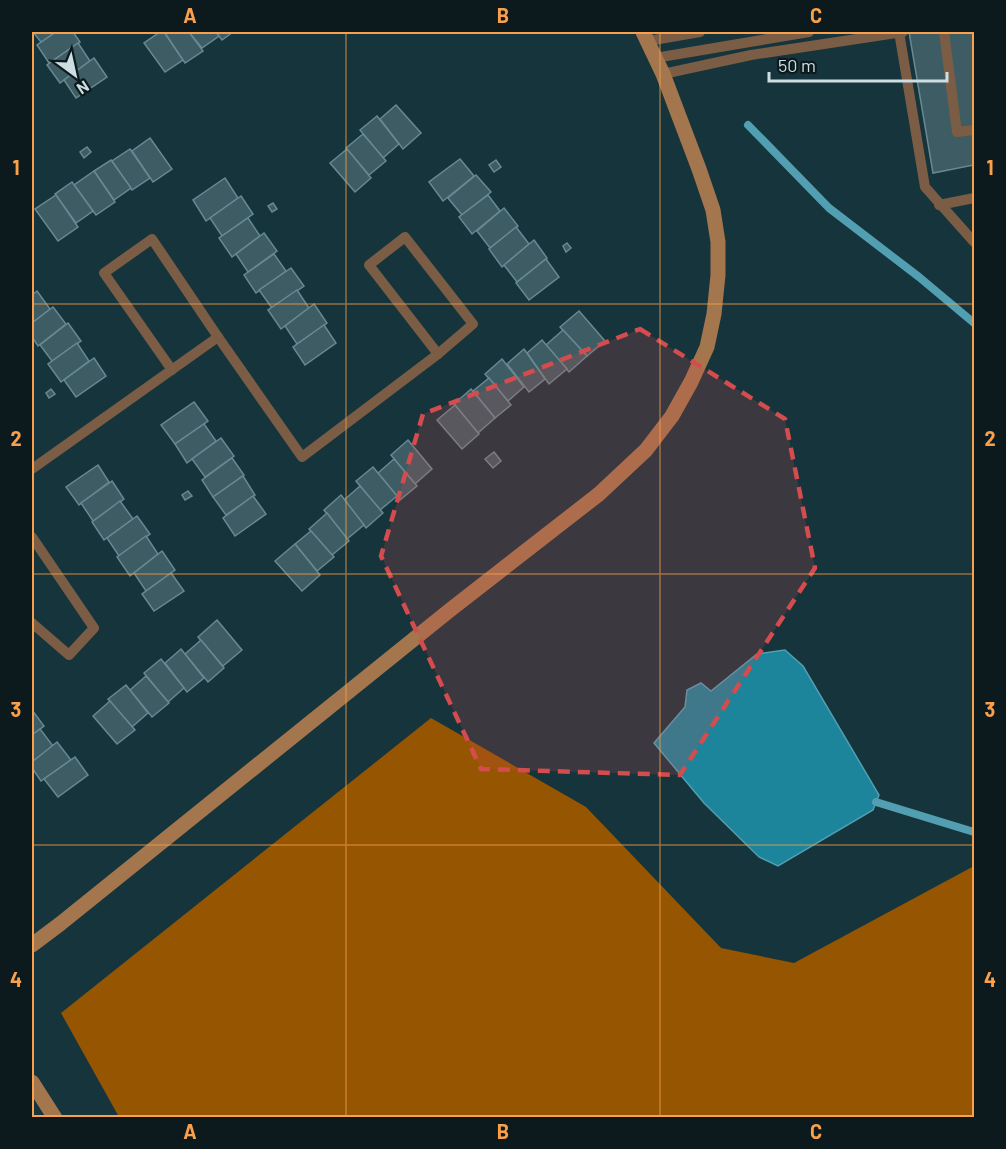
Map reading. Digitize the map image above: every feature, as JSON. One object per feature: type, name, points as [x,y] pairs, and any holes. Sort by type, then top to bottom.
[{"type":"street","points":[[32,945],[450,610],[599,494],[646,450],[672,416],[692,382],[707,347],[714,315],[718,242],[713,210],[663,74],[646,36]]},
{"type":"street","points":[[32,1082],[55,1118]]},
{"type":"lane","points":[[646,36],[700,32]]},
{"type":"lane","points":[[655,58],[809,32]]},
{"type":"lane","points":[[663,74],[751,55],[901,32],[925,187],[975,243]]},
{"type":"lane","points":[[944,32],[957,132],[975,130]]},
{"type":"lane","points":[[939,205],[975,198]]},
{"type":"lane","points":[[172,370],[104,273],[152,239],[302,457],[438,354],[473,324],[405,237],[369,265],[438,354]]},
{"type":"lane","points":[[32,468],[218,337]]},
{"type":"lane","points":[[32,537],[94,628],[69,655],[32,623]]},
{"type":"highlighted area","points":[[640,329],[785,419],[815,568],[680,775],[481,769],[381,556],[423,414]]},
{"type":"shaded area","points":[[431,718],[586,807],[721,948],[794,963],[974,866],[974,1117],[119,1117],[61,1013]]},
{"type":"water","points":[[785,650],[803,666],[879,795],[873,810],[778,866],[759,857],[704,803],[654,743],[685,707],[687,690],[701,683],[711,691],[757,654]]},
{"type":"building","points":[[33,32],[56,32],[41,42]]},
{"type":"building","points":[[56,32],[73,32],[80,42],[49,63],[37,45]]},
{"type":"building","points":[[160,32],[164,32],[183,60],[165,72],[144,43]]},
{"type":"building","points":[[189,32],[203,51],[185,63],[165,33]]},
{"type":"building","points":[[189,32],[216,32],[219,36],[202,48]]},
{"type":"building","points":[[216,32],[233,32],[222,40]]},
{"type":"building","points":[[909,32],[974,32],[974,165],[933,173]]},
{"type":"building","points":[[78,43],[90,61],[60,83],[47,65]]},
{"type":"building","points":[[94,58],[107,77],[76,98],[64,80]]},
{"type":"building","points":[[396,105],[421,133],[403,149],[380,119]]},
{"type":"building","points":[[377,116],[399,144],[383,158],[360,130]]},
{"type":"building","points":[[363,134],[386,161],[369,175],[346,148]]},
{"type":"building","points":[[150,138],[172,169],[153,182],[132,151]]},
{"type":"building","points":[[87,147],[91,152],[84,158],[80,152]]},
{"type":"building","points":[[130,149],[150,178],[132,190],[112,161]]},
{"type":"building","points":[[347,149],[371,178],[355,192],[330,163]]},
{"type":"building","points":[[460,159],[474,176],[443,201],[429,182]]},
{"type":"building","points":[[111,160],[131,188],[114,200],[94,171]]},
{"type":"building","points":[[496,160],[501,167],[494,172],[489,165]]},
{"type":"building","points":[[94,171],[115,202],[96,215],[74,185]]},
{"type":"building","points":[[476,175],[491,192],[462,215],[448,198]]},
{"type":"building","points":[[225,178],[238,198],[206,221],[193,200]]},
{"type":"building","points":[[72,182],[93,211],[76,223],[55,194]]},
{"type":"building","points":[[56,195],[78,227],[58,241],[35,209]]},
{"type":"building","points":[[488,195],[500,211],[472,234],[459,217]]},
{"type":"building","points":[[241,196],[253,214],[222,236],[210,218]]},
{"type":"building","points":[[273,203],[277,209],[272,212],[268,206]]},
{"type":"building","points":[[504,208],[518,226],[490,248],[477,231]]},
{"type":"building","points":[[248,218],[260,236],[232,257],[219,238]]},
{"type":"building","points":[[516,227],[529,244],[502,267],[489,249]]},
{"type":"building","points":[[264,233],[277,251],[248,272],[236,254]]},
{"type":"building","points":[[534,240],[547,258],[517,282],[504,265]]},
{"type":"building","points":[[567,243],[571,248],[566,252],[563,246]]},
{"type":"building","points":[[274,254],[286,271],[256,293],[244,275]]},
{"type":"building","points":[[546,259],[559,277],[529,300],[516,283]]},
{"type":"building","points":[[291,268],[304,286],[272,308],[259,290]]},
{"type":"building","points":[[297,290],[309,308],[281,329],[268,310]]},
{"type":"building","points":[[37,291],[50,309],[32,323],[32,295]]},
{"type":"building","points":[[314,304],[327,323],[297,344],[285,326]]},
{"type":"building","points":[[53,307],[66,324],[38,346],[32,337],[32,323]]},
{"type":"building","points":[[579,311],[605,341],[587,356],[560,327]]},
{"type":"building","points":[[68,323],[81,341],[52,361],[40,345]]},
{"type":"building","points":[[324,325],[336,343],[305,365],[293,347]]},
{"type":"building","points":[[563,330],[587,356],[569,372],[546,345]]},
{"type":"building","points":[[542,340],[567,369],[549,384],[527,353]]},
{"type":"building","points":[[77,343],[89,361],[61,382],[48,364]]},
{"type":"building","points":[[524,349],[545,379],[529,392],[507,364]]},
{"type":"building","points":[[94,358],[106,376],[76,397],[64,380]]},
{"type":"building","points":[[502,359],[524,387],[508,401],[485,374]]},
{"type":"building","points":[[489,378],[511,405],[495,418],[473,391]]},
{"type":"building","points":[[51,389],[55,394],[49,398],[46,393]]},
{"type":"building","points":[[471,389],[495,418],[478,433],[454,404]]},
{"type":"building","points":[[194,402],[208,421],[175,444],[161,425]]},
{"type":"building","points":[[455,405],[479,434],[462,449],[437,420]]},
{"type":"building","points":[[204,424],[216,441],[187,463],[175,444]]},
{"type":"building","points":[[221,438],[234,456],[205,477],[192,459]]},
{"type":"building","points":[[408,440],[432,469],[415,484],[391,455]]},
{"type":"building","points":[[494,452],[501,461],[493,468],[485,459]]},
{"type":"building","points":[[232,458],[244,475],[213,497],[202,480]]},
{"type":"building","points":[[394,459],[417,486],[400,500],[378,473]]},
{"type":"building","points":[[98,465],[109,482],[79,505],[66,487]]},
{"type":"building","points":[[373,467],[397,496],[380,510],[356,481]]},
{"type":"building","points":[[243,476],[255,495],[226,515],[213,497]]},
{"type":"building","points":[[112,481],[124,499],[93,521],[81,503]]},
{"type":"building","points":[[360,486],[383,513],[366,528],[344,500]]},
{"type":"building","points":[[188,491],[192,496],[185,500],[182,495]]},
{"type":"building","points":[[341,495],[364,525],[347,539],[324,510]]},
{"type":"building","points":[[253,496],[266,514],[235,536],[223,518]]},
{"type":"building","points":[[120,501],[133,519],[104,540],[92,522]]},
{"type":"building","points":[[327,513],[349,541],[332,555],[309,529]]},
{"type":"building","points":[[137,516],[150,534],[119,556],[107,538]]},
{"type":"building","points":[[311,531],[334,557],[317,571],[295,544]]},
{"type":"building","points":[[146,536],[158,554],[130,576],[117,557]]},
{"type":"building","points":[[295,544],[320,575],[302,591],[275,561]]},
{"type":"building","points":[[162,551],[175,570],[146,591],[134,573]]},
{"type":"building","points":[[171,573],[184,591],[154,611],[142,594]]},
{"type":"building","points":[[217,620],[242,650],[223,666],[198,637]]},
{"type":"building","points":[[201,640],[224,668],[208,682],[185,654]]},
{"type":"building","points":[[181,649],[204,678],[187,692],[165,663]]},
{"type":"building","points":[[161,659],[184,688],[168,702],[144,673]]},
{"type":"building","points":[[146,676],[169,703],[152,717],[130,690]]},
{"type":"building","points":[[126,685],[148,713],[132,727],[108,699]]},
{"type":"building","points":[[110,701],[135,730],[117,744],[93,716]]},
{"type":"building","points":[[32,710],[44,726],[32,735]]},
{"type":"building","points":[[40,729],[53,746],[32,762],[32,735]]},
{"type":"building","points":[[57,742],[71,760],[41,781],[32,768],[32,762]]},
{"type":"building","points":[[75,757],[88,775],[58,797],[44,779]]},
{"type":"waterway","points":[[748,125],[829,208],[919,277],[974,323]]},
{"type":"waterway","points":[[876,802],[974,832]]}]
